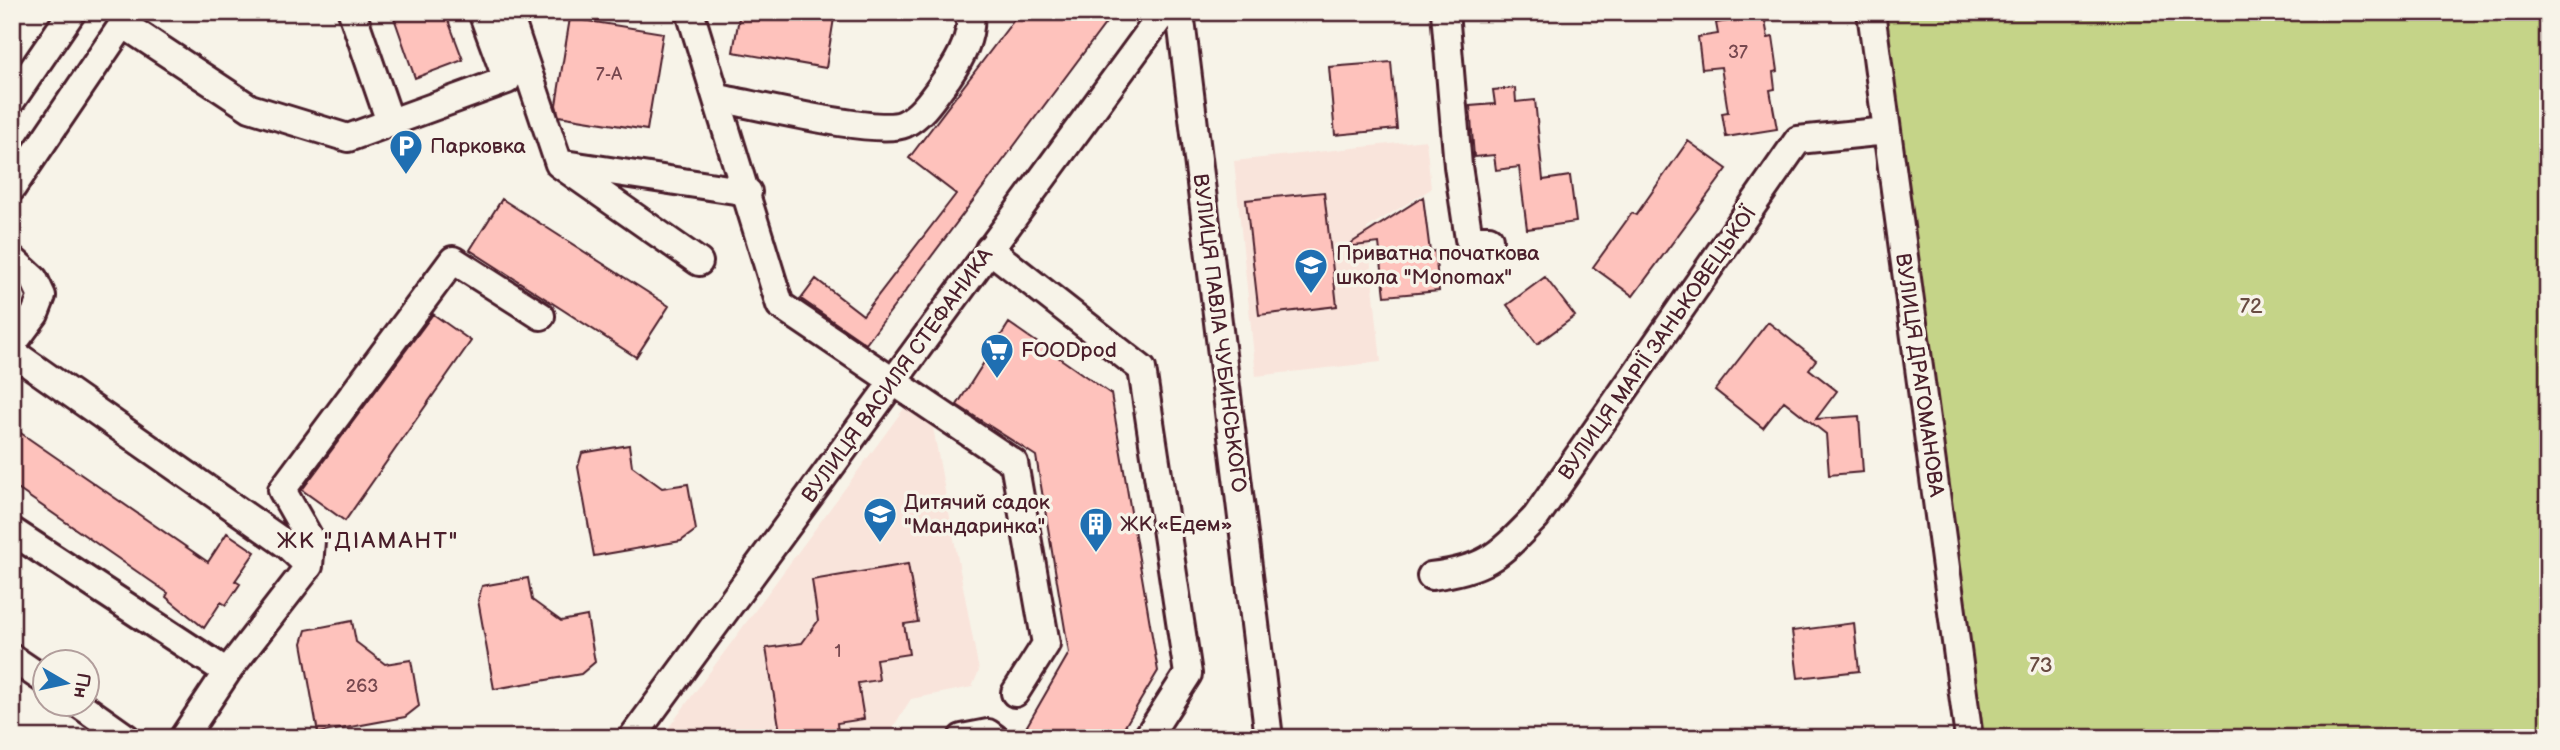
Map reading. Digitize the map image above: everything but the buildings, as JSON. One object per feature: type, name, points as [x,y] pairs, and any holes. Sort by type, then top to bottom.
[{"type":"street","points":[[12,100],[72,12]]},
{"type":"street","points":[[352,12],[390,122]]},
{"type":"street","points":[[12,188],[123,24],[250,108],[348,138],[507,80],[482,12]]},
{"type":"street","points":[[508,12],[559,164],[699,262]]},
{"type":"street","points":[[690,12],[748,192],[780,305],[1014,463],[1046,644],[1015,693]]},
{"type":"street","points":[[718,98],[874,126],[902,125],[929,103],[954,68],[967,44],[970,12]]},
{"type":"street","name":"ВУЛИЦЯ ВАСИЛЯ СТЕФАНИКА","points":[[632,738],[1164,12]]},
{"type":"street","name":"ВУЛИЦЯ ПАВЛА ЧУБИНСЬКОГО","points":[[1180,12],[1269,738]]},
{"type":"street","points":[[1445,12],[1458,166],[1469,239],[1489,239]]},
{"type":"street","name":"ВУЛИЦЯ ДРАГОМАНОВА","points":[[1871,12],[1969,738]]},
{"type":"street","name":"ВУЛИЦЯ МАРІЇ ЗАНЬКОВЕЦЬКОЇ","points":[[1431,576],[1465,571],[1498,556],[1536,517],[1798,140],[1887,131]]},
{"type":"street","points":[[559,164],[748,192]]},
{"type":"street","points":[[989,249],[1142,369],[1188,674],[1147,738]]},
{"type":"street","points":[[12,259],[34,279],[42,296],[35,314],[12,345]]},
{"type":"street","points":[[183,738],[227,672],[309,566],[310,541],[282,490],[453,260],[541,316]]},
{"type":"street","points":[[12,352],[287,545],[309,566]]},
{"type":"street","points":[[12,531],[227,672]]},
{"type":"street","points":[[12,658],[32,672]]},
{"type":"street","points":[[98,718],[127,738]]},
{"type":"street","points":[[962,738],[988,733],[995,738]]},
{"type":"shaded area","name":"Приватна початкова школа \"Monomax\"","points":[[1426,140],[1431,189],[1367,228],[1381,362],[1256,376],[1234,161]]},
{"type":"shaded area","name":"Дитячий садок \"Мандаринка\"","points":[[908,403],[931,417],[979,671],[972,687],[911,699],[886,738],[661,738]]},
{"type":"green space","name":"72","points":[[1885,12],[2548,12],[2548,738],[1976,738]]},
{"type":"place","name":"Парковка","points":[[406,176]]},
{"type":"place","name":"Приватна початкова школа \"Monomax\"","points":[[1311,295]]},
{"type":"place","name":"FOODpod","points":[[997,380]]},
{"type":"place","name":"Дитячий садок \"Мандаринка\"","points":[[880,544]]},
{"type":"place","name":"ЖК «Едем»","points":[[1096,554]]},
{"type":"district","name":"ЖК \"ДІАМАНТ\"","points":[[368,540]]},
{"type":"park label","name":"73","points":[[2041,665]]}]
